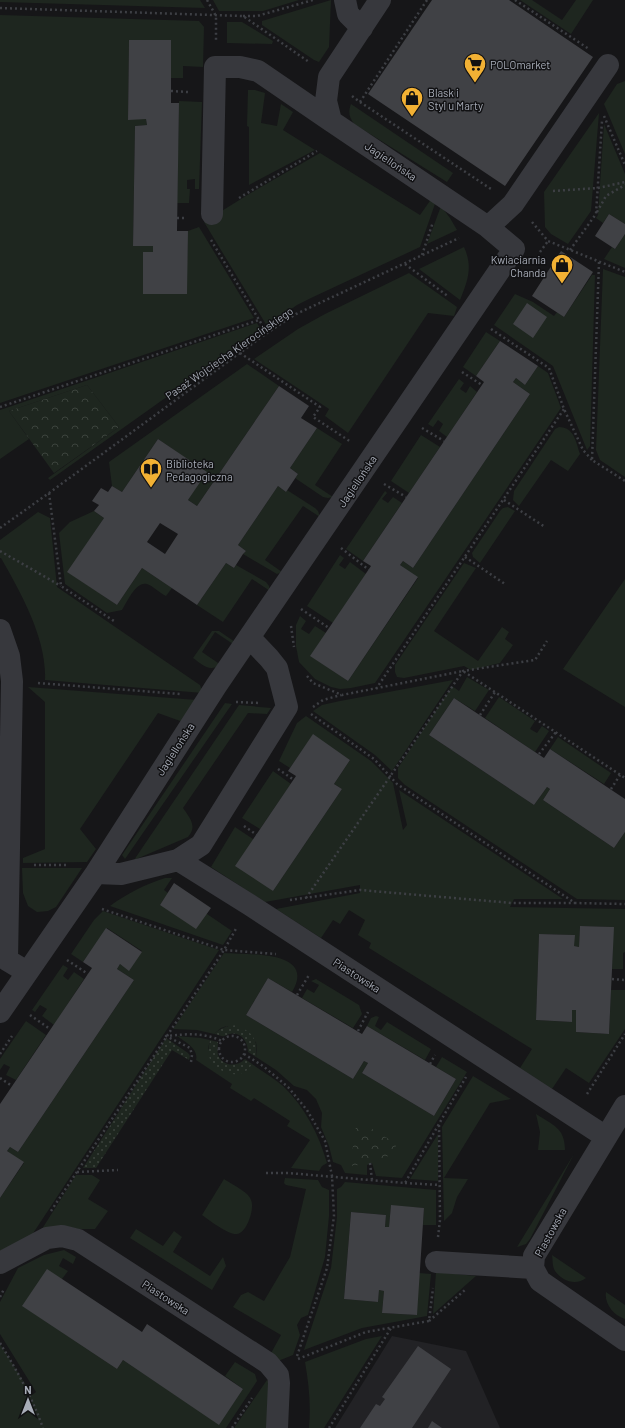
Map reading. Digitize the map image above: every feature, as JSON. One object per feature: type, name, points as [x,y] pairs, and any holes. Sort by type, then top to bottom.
[{"type":"street","points":[[345,0],[348,14],[362,28]]},
{"type":"street","points":[[331,121],[326,102],[329,77],[380,0]]},
{"type":"street","points":[[488,228],[512,204],[608,65]]},
{"type":"street","points":[[212,214],[215,67]]},
{"type":"street","name":"Jagiellońska","points":[[0,1012],[96,873],[210,696],[514,249],[488,228],[442,196],[258,71],[240,67],[215,67]]},
{"type":"street","points":[[0,630],[9,656],[12,681],[7,960],[27,972]]},
{"type":"street","points":[[96,873],[121,874],[178,860],[201,845],[287,707],[277,668],[250,638]]},
{"type":"street","name":"Piastowska","points":[[178,860],[250,905],[606,1137]]},
{"type":"street","name":"Piastowska","points":[[625,1106],[534,1256],[533,1268],[540,1281],[625,1340]]},
{"type":"street","name":"Piastowska","points":[[0,1263],[47,1238],[62,1236],[78,1240],[268,1363],[274,1369]]},
{"type":"street","points":[[436,1262],[533,1268]]},
{"type":"street","points":[[274,1369],[278,1375],[280,1383],[277,1428]]},
{"type":"path","points":[[207,0],[216,16],[215,67]]},
{"type":"path","points":[[0,8],[216,16],[257,16],[313,0]]},
{"type":"path","points":[[360,102],[427,0]]},
{"type":"path","points":[[515,0],[595,52],[608,65]]},
{"type":"path","points":[[243,16],[329,77],[360,102],[523,211],[548,241],[625,272]]},
{"type":"path","points":[[596,214],[603,112]]},
{"type":"path","points":[[212,214],[317,151]]},
{"type":"path","points":[[570,250],[596,214],[606,196],[625,183]]},
{"type":"path","points":[[552,192],[598,188],[625,183]]},
{"type":"path","points":[[422,256],[442,196]]},
{"type":"path","name":"Pasaż Wojciecha Kierocińskiego","points":[[0,528],[267,333],[296,314],[460,238],[488,228]]},
{"type":"path","points":[[209,238],[267,333]]},
{"type":"path","points":[[592,460],[599,262]]},
{"type":"path","points":[[405,264],[470,314],[549,368],[564,409],[583,450],[592,460],[625,481]]},
{"type":"path","points":[[0,407],[259,320]]},
{"type":"path","points":[[240,354],[320,407],[313,417],[374,456]]},
{"type":"path","points":[[458,369],[482,386]]},
{"type":"path","points":[[376,689],[564,409]]},
{"type":"path","points":[[420,426],[444,441]]},
{"type":"path","points":[[383,484],[406,497]]},
{"type":"path","points":[[49,493],[61,586]]},
{"type":"path","points":[[504,500],[545,527]]},
{"type":"path","points":[[341,548],[369,570]]},
{"type":"path","points":[[0,551],[61,586],[114,621]]},
{"type":"path","points":[[465,557],[505,584]]},
{"type":"path","points":[[302,609],[329,628]]},
{"type":"path","points":[[291,626],[294,648]]},
{"type":"path","points":[[305,673],[313,683],[342,695],[463,671],[534,660],[547,641]]},
{"type":"path","points":[[463,671],[625,778]]},
{"type":"path","points":[[306,898],[463,671]]},
{"type":"path","points":[[12,681],[210,696]]},
{"type":"path","points":[[480,715],[495,692]]},
{"type":"path","points":[[307,712],[374,759],[397,784],[575,903]]},
{"type":"path","points":[[539,754],[556,732]]},
{"type":"path","points":[[273,764],[294,780]]},
{"type":"path","points":[[611,789],[620,775]]},
{"type":"path","points":[[242,824],[257,835]]},
{"type":"path","points":[[9,865],[84,865],[96,873]]},
{"type":"path","points":[[48,1214],[224,950],[250,905],[360,890],[512,903],[625,904]]},
{"type":"path","points":[[106,904],[99,908],[224,950],[284,954]]},
{"type":"path","points":[[237,926],[244,930]]},
{"type":"path","points":[[65,958],[88,974]]},
{"type":"path","points":[[297,995],[311,971]]},
{"type":"path","points":[[612,979],[625,980]]},
{"type":"path","points":[[358,1031],[370,1008]]},
{"type":"path","points":[[28,1013],[50,1029]]},
{"type":"path","points":[[166,1036],[192,1033],[210,1036],[222,1041]]},
{"type":"path","points":[[583,1100],[625,1034]]},
{"type":"path","points":[[166,1036],[190,1048],[192,1055],[191,1062]]},
{"type":"path","points":[[233,1036],[240,1039],[244,1046],[244,1054],[234,1062],[226,1060],[223,1058],[220,1049],[222,1041],[233,1036]]},
{"type":"path","points":[[244,1054],[262,1066],[288,1087],[307,1110],[325,1142],[332,1176],[334,1216],[327,1268],[296,1360],[366,1332],[429,1321],[494,1266]]},
{"type":"path","points":[[405,1182],[467,1077]]},
{"type":"path","points":[[0,1078],[12,1086]]},
{"type":"path","points":[[429,1321],[440,1220],[439,1124]]},
{"type":"path","points":[[370,1164],[372,1180]]},
{"type":"path","points":[[76,1172],[118,1170]]},
{"type":"path","points":[[266,1172],[440,1185]]},
{"type":"path","points":[[0,1297],[13,1268],[24,1250]]},
{"type":"path","points":[[329,1428],[391,1328]]},
{"type":"path","points":[[0,1343],[35,1404],[43,1428]]},
{"type":"path","points":[[232,1428],[263,1382],[274,1369]]},
{"type":"shaded area","points":[[392,1336],[466,1351],[500,1428],[335,1428]]},
{"type":"green space","points":[[0,0],[200,0],[205,8],[0,2]]},
{"type":"green space","points":[[213,0],[299,0],[263,11],[219,11]]},
{"type":"green space","points":[[331,0],[329,47],[319,62],[262,25],[262,21]]},
{"type":"green space","points":[[520,0],[532,0],[562,20],[576,0],[593,0],[571,34]]},
{"type":"green space","points":[[0,15],[199,21],[204,27],[203,67],[183,66],[183,78],[171,78],[171,40],[129,40],[128,119],[146,119],[147,125],[135,126],[133,245],[153,246],[153,252],[143,252],[143,294],[186,294],[188,231],[199,227],[254,318],[0,403]]},
{"type":"green space","points":[[227,22],[242,22],[273,41],[272,44],[227,43]]},
{"type":"green space","points":[[625,81],[625,154],[604,104],[617,84]]},
{"type":"green space","points":[[248,90],[255,90],[265,93],[261,123],[277,126],[281,104],[293,112],[283,130],[315,150],[249,185],[249,127],[247,126]]},
{"type":"green space","points":[[179,101],[202,102],[199,189],[195,189],[195,179],[187,180],[187,189],[190,189],[189,203],[177,203]]},
{"type":"green space","points":[[351,104],[453,173],[447,182],[354,124],[350,114]]},
{"type":"green space","points":[[599,113],[591,211],[568,244],[551,234],[545,227],[544,192]]},
{"type":"green space","points":[[604,124],[625,174],[625,224],[609,214],[603,223],[596,218],[598,215]]},
{"type":"green space","points":[[320,153],[420,215],[432,198],[436,201],[420,247],[297,305],[267,326],[204,222]]},
{"type":"green space","points":[[441,206],[457,230],[427,244]]},
{"type":"green space","points":[[625,234],[625,268],[604,259],[612,247],[615,249]]},
{"type":"green space","points":[[464,247],[467,254],[469,267],[467,280],[460,300],[419,269]]},
{"type":"green space","points":[[603,269],[625,277],[625,477],[600,460],[596,450]]},
{"type":"green space","points":[[409,273],[457,307],[454,316],[428,313],[348,433],[325,416],[329,409],[254,359],[298,329],[325,314]]},
{"type":"green space","points":[[592,275],[595,275],[590,446],[587,450],[553,366],[494,325],[515,294],[533,302],[554,316],[557,312],[564,317]]},
{"type":"green space","points":[[257,323],[261,330],[50,480],[48,478],[119,427],[87,385],[9,411],[29,439],[0,459],[0,410]]},
{"type":"green space","points":[[486,332],[500,341],[476,376],[463,367]]},
{"type":"green space","points":[[247,364],[279,386],[197,506],[188,500],[206,472],[158,439],[122,492],[112,486],[109,462]]},
{"type":"green space","points":[[538,366],[548,373],[561,408],[375,683],[340,689],[331,687],[315,679],[299,662],[296,646],[296,625],[300,616],[306,621],[301,629],[309,634],[315,626],[326,633],[311,656],[348,681],[418,578],[400,565],[403,561],[413,568],[530,394],[513,382],[516,378],[525,385]]},
{"type":"green space","points":[[459,379],[464,383],[460,389],[466,393],[470,386],[477,392],[447,437],[439,431],[443,424],[438,420],[433,427],[428,424]]},
{"type":"green space","points":[[87,385],[119,427],[54,473],[9,411]]},
{"type":"green space","points":[[559,427],[571,432],[576,440],[580,454],[568,471],[551,460],[519,506],[513,500],[514,491],[555,429]]},
{"type":"green space","points":[[317,428],[342,444],[315,485],[333,497],[328,498],[323,497],[295,478],[298,474],[290,468]]},
{"type":"green space","points":[[421,435],[440,447],[409,493],[391,481]]},
{"type":"green space","points":[[278,486],[315,508],[320,517],[303,506],[265,560],[282,572],[277,574],[243,554],[246,551],[238,545]]},
{"type":"green space","points":[[385,491],[387,493],[382,499],[388,503],[393,497],[402,503],[363,561],[346,549]]},
{"type":"green space","points":[[508,507],[515,511],[480,563],[473,557],[472,553],[500,511],[503,508]]},
{"type":"green space","points":[[94,511],[104,518],[68,572],[117,605],[142,568],[172,588],[166,596],[149,585],[143,584],[132,593],[122,610],[107,613],[65,584],[59,533],[70,522]]},
{"type":"green space","points":[[38,512],[50,518],[57,587],[200,685],[203,693],[45,680],[45,664],[37,633],[24,601],[0,558],[0,540]]},
{"type":"green space","points":[[340,555],[344,558],[339,565],[345,569],[350,562],[366,574],[333,623],[307,606]]},
{"type":"green space","points":[[226,563],[234,568],[236,565],[266,582],[270,591],[252,579],[223,622],[197,605]]},
{"type":"green space","points":[[464,563],[476,568],[434,631],[478,661],[502,627],[509,632],[505,639],[513,645],[500,663],[471,670],[464,666],[404,678],[397,677],[395,665]]},
{"type":"green space","points":[[625,579],[625,707],[563,669]]},
{"type":"green space","points":[[212,631],[219,631],[235,642],[233,644],[215,632],[202,652],[221,665],[209,668],[193,658]]},
{"type":"green space","points":[[467,677],[489,690],[475,711],[454,698],[429,735],[534,805],[547,787],[550,789],[543,800],[614,848],[625,832],[625,900],[577,899],[405,785],[398,778],[398,768],[452,686],[459,691]]},
{"type":"green space","points":[[453,680],[392,771],[375,755],[313,711],[322,705],[340,701]]},
{"type":"green space","points":[[28,687],[197,700],[183,722],[158,713],[80,829],[96,849],[87,862],[23,863],[23,858],[45,849],[45,702]]},
{"type":"green space","points":[[499,697],[535,721],[530,729],[537,733],[542,726],[549,731],[535,752],[485,718]]},
{"type":"green space","points":[[225,703],[232,704],[125,859],[122,855]]},
{"type":"green space","points":[[239,705],[271,708],[267,714],[248,713],[183,808],[192,822],[191,833],[188,837],[134,860]]},
{"type":"green space","points":[[306,716],[371,761],[393,783],[403,830],[407,825],[399,790],[563,899],[514,899],[510,907],[625,909],[625,952],[623,953],[623,969],[612,969],[613,927],[580,926],[579,947],[574,946],[574,935],[539,934],[536,1020],[571,1022],[572,1010],[576,1010],[576,1032],[609,1034],[611,990],[625,990],[625,1029],[589,1083],[566,1068],[552,1089],[520,1068],[532,1049],[369,948],[371,943],[358,935],[365,920],[349,910],[340,924],[333,920],[321,938],[276,909],[360,893],[360,885],[265,902],[211,867],[235,827],[253,839],[273,891],[342,789],[334,784],[350,760],[313,735],[290,768],[279,761],[297,723]]},
{"type":"green space","points":[[558,737],[611,773],[604,784],[550,749]]},
{"type":"green space","points":[[273,771],[291,784],[260,829],[242,818]]},
{"type":"green space","points":[[22,868],[82,868],[56,907],[48,911],[37,912],[28,906],[23,893]]},
{"type":"green space","points":[[165,878],[172,878],[164,890],[168,893],[160,905],[207,914],[232,931],[223,945],[110,906],[136,890]]},
{"type":"green space","points":[[103,911],[219,950],[32,1235],[0,1251],[0,1198],[24,1163],[7,1151],[10,1147],[18,1152],[134,980],[117,969],[120,964],[129,970],[142,951],[107,928],[83,962],[71,954],[94,920]]},
{"type":"green space","points":[[224,953],[263,955],[288,962],[295,968],[297,978],[292,992],[268,978],[246,1015],[353,1079],[364,1061],[368,1063],[362,1073],[434,1116],[456,1079],[436,1067],[442,1057],[467,1072],[402,1178],[376,1176],[372,1163],[367,1165],[367,1175],[345,1173],[341,1165],[333,1162],[329,1146],[321,1127],[322,1113],[316,1099],[307,1090],[294,1086],[276,1070],[256,1057],[256,1042],[227,1026],[221,1028],[214,1034],[197,1030],[173,1029]]},
{"type":"green space","points":[[63,965],[68,968],[63,976],[68,980],[74,972],[84,979],[54,1025],[42,1016],[47,1009],[40,1005],[35,1012],[32,1010]]},
{"type":"green space","points":[[316,979],[359,1005],[362,1014],[353,1028],[302,998],[307,989],[314,993],[319,985],[311,981]]},
{"type":"green space","points":[[376,1016],[379,1017],[375,1026],[381,1030],[387,1022],[431,1049],[425,1060],[367,1026],[371,1018]]},
{"type":"green space","points":[[26,1021],[46,1035],[16,1080],[6,1075],[10,1067],[4,1064],[0,1070],[0,1059]]},
{"type":"green space","points":[[237,1025],[253,1037],[256,1046],[256,1057],[248,1052],[247,1045],[241,1036],[237,1034],[223,1036],[214,1034],[225,1027]]},
{"type":"green space","points":[[177,1036],[210,1040],[208,1049],[236,1074],[246,1071],[252,1064],[283,1086],[298,1103],[310,1122],[320,1142],[327,1163],[322,1166],[319,1171],[291,1168],[310,1140],[287,1126],[290,1121],[254,1098],[251,1101],[230,1088],[232,1084],[196,1060],[193,1049]]},
{"type":"green space","points":[[166,1038],[188,1053],[190,1056],[189,1060],[172,1050],[96,1168],[83,1168]]},
{"type":"green space","points":[[210,1040],[218,1042],[218,1055],[223,1062],[227,1064],[234,1064],[242,1062],[245,1059],[252,1065],[246,1071],[236,1074],[231,1074],[221,1070],[216,1067],[209,1057],[208,1050]]},
{"type":"green space","points":[[473,1076],[511,1099],[490,1103],[444,1178],[468,1179],[457,1197],[452,1213],[444,1221],[442,1127]]},
{"type":"green space","points":[[536,1114],[557,1128],[563,1137],[565,1150],[538,1150],[540,1132]]},
{"type":"green space","points":[[357,1120],[397,1144],[391,1155],[367,1164],[350,1166]]},
{"type":"green space","points":[[438,1134],[438,1181],[410,1179]]},
{"type":"green space","points":[[574,1154],[530,1239],[526,1244],[517,1247]]},
{"type":"green space","points":[[76,1175],[92,1175],[100,1180],[88,1199],[108,1211],[95,1229],[78,1229],[64,1226],[42,1229]]},
{"type":"green space","points":[[285,1178],[318,1180],[322,1187],[329,1190],[329,1216],[325,1257],[308,1315],[301,1318],[297,1325],[300,1335],[293,1355],[278,1361],[270,1355],[281,1335],[233,1307],[241,1295],[248,1292],[264,1301],[290,1257],[306,1189],[286,1185],[284,1183]]},
{"type":"green space","points":[[224,1179],[247,1194],[251,1200],[251,1214],[247,1225],[241,1233],[233,1234],[224,1230],[202,1215]]},
{"type":"green space","points":[[345,1182],[436,1190],[436,1225],[423,1225],[424,1208],[391,1206],[389,1227],[385,1227],[386,1215],[351,1212],[344,1299],[378,1302],[379,1290],[384,1291],[382,1313],[416,1315],[419,1273],[431,1274],[427,1316],[362,1328],[304,1350],[331,1268],[337,1217],[337,1189]]},
{"type":"green space","points":[[136,1229],[163,1246],[174,1231],[182,1237],[173,1252],[210,1276],[223,1257],[226,1266],[212,1290],[130,1238]]},
{"type":"green space","points":[[64,1250],[76,1257],[73,1264],[63,1258],[59,1266],[68,1271],[62,1279],[23,1306],[117,1369],[123,1360],[219,1424],[243,1389],[225,1376],[235,1362],[255,1374],[257,1381],[226,1428],[0,1428],[0,1344],[32,1395],[36,1392],[0,1334],[0,1302],[18,1268],[44,1255]]},
{"type":"green space","points":[[552,1255],[586,1278],[578,1282],[565,1280],[555,1271]]},
{"type":"green space","points":[[436,1272],[476,1276],[433,1314]]},
{"type":"green space","points":[[606,1292],[625,1305],[625,1319],[617,1315],[608,1305]]},
{"type":"green space","points":[[382,1336],[324,1428],[309,1428],[310,1411],[308,1379],[305,1362],[366,1339]]},
{"type":"green space","points":[[267,1380],[270,1385],[268,1428],[234,1428]]},
{"type":"building","name":"POLOmarket","points":[[432,0],[509,0],[593,57],[505,186],[368,94]]},
{"type":"building","points":[[129,40],[171,40],[171,103],[179,103],[177,231],[188,231],[187,294],[143,294],[143,252],[153,252],[153,246],[133,246],[135,126],[147,125],[146,119],[128,120]]},
{"type":"building","points":[[609,214],[625,224],[625,234],[615,249],[595,236]]},
{"type":"building","name":"Kwiaciarnia Chanda","points":[[561,251],[593,272],[564,317],[532,296]]},
{"type":"building","points":[[527,303],[547,317],[533,338],[513,324]]},
{"type":"building","points":[[500,341],[538,366],[525,385],[516,378],[513,382],[530,394],[413,568],[403,561],[400,565],[418,577],[348,681],[310,656],[371,566],[363,561],[484,382],[476,376]]},
{"type":"building","points":[[279,386],[309,406],[301,418],[317,428],[290,468],[298,474],[286,492],[278,486],[238,545],[246,551],[234,568],[226,563],[197,605],[142,568],[117,605],[67,572],[104,518],[94,511],[99,505],[92,501],[101,488],[108,492],[112,486],[122,492],[158,439],[207,472],[188,500],[197,506]],"holes":[[[160,523],[178,534],[165,554],[147,542]]]},
{"type":"building","points":[[454,698],[544,758],[550,749],[625,799],[625,832],[614,848],[543,800],[550,789],[547,787],[534,805],[429,735]]},
{"type":"building","points":[[313,734],[350,760],[334,784],[342,789],[273,891],[235,866],[296,776],[288,771]]},
{"type":"building","points":[[174,883],[211,908],[196,929],[160,905]]},
{"type":"building","points":[[580,926],[614,927],[609,1034],[576,1032],[576,1010],[572,1010],[572,1022],[536,1020],[539,934],[575,935],[574,946],[579,947]]},
{"type":"building","points":[[106,928],[142,952],[129,971],[120,964],[117,969],[134,980],[18,1152],[10,1147],[7,1151],[24,1162],[0,1198],[0,1104],[92,968],[83,962]]},
{"type":"building","points":[[268,978],[362,1034],[367,1026],[456,1079],[434,1116],[362,1073],[368,1063],[364,1061],[353,1079],[246,1015]]},
{"type":"building","points":[[391,1205],[424,1208],[417,1315],[382,1313],[384,1291],[379,1290],[378,1302],[344,1299],[351,1212],[386,1215],[385,1227],[389,1227]]},
{"type":"building","points":[[47,1269],[142,1332],[147,1324],[243,1389],[219,1425],[123,1360],[117,1369],[22,1306]]},
{"type":"building","points":[[418,1346],[451,1369],[412,1428],[360,1428],[376,1404],[380,1406],[385,1399],[382,1397]]},
{"type":"building","points":[[432,1421],[442,1428],[428,1428]]},
{"type":"place","name":"POLOmarket","points":[[475,84]]},
{"type":"place","name":"Blask i Styl u Marty","points":[[412,118]]},
{"type":"place","name":"Kwiaciarnia Chanda","points":[[562,284]]},
{"type":"place","name":"Biblioteka Pedagogiczna","points":[[151,488]]}]
